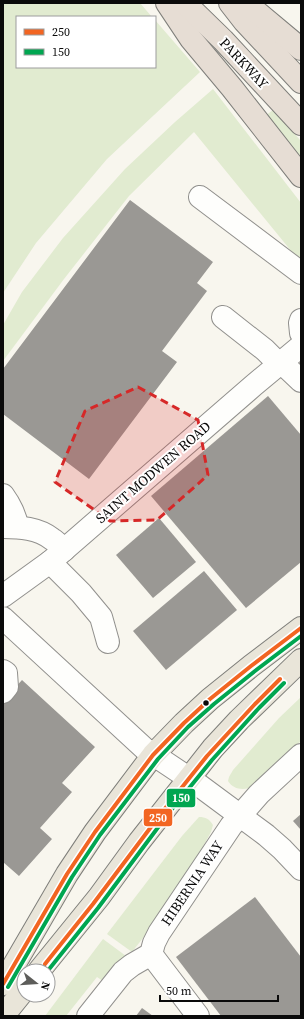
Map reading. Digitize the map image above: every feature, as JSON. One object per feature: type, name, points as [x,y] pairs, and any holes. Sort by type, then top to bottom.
[{"type":"highway","points":[[167,3],[191,39],[232,88],[301,176]]},
{"type":"highway","name":"PARKWAY","points":[[185,3],[223,40],[301,124]]},
{"type":"highway","name":"PARKWAY","points":[[230,3],[248,11],[287,46],[301,82]]},
{"type":"main road","points":[[3,984],[68,874],[95,832],[153,755],[210,699],[301,628]]},
{"type":"main road","points":[[46,963],[213,748],[274,685],[301,660]]},
{"type":"main road","points":[[3,1016],[16,1000]]},
{"type":"street","points":[[200,197],[301,273]]},
{"type":"street","points":[[224,317],[301,381]]},
{"type":"street","points":[[301,320],[301,333]]},
{"type":"street","name":"SAINT MODWEN ROAD","points":[[3,596],[57,556],[301,346]]},
{"type":"street","points":[[3,495],[14,513],[10,527],[35,530],[52,538],[57,556],[81,593],[102,618],[108,642]]},
{"type":"street","points":[[3,618],[144,750],[189,779],[275,842],[301,869]]},
{"type":"street","points":[[3,671],[6,673],[7,687],[3,692]]},
{"type":"street","name":"HIBERNIA WAY","points":[[152,954],[154,943],[159,933],[230,826],[259,794],[301,755]]},
{"type":"street","points":[[88,1016],[123,972],[132,965],[152,954],[198,1016]]},
{"type":"highlighted area","points":[[138,387],[198,420],[208,475],[157,520],[110,521],[55,482],[85,411]]},
{"type":"green space","points":[[3,3],[140,3],[151,16],[16,16],[16,68],[156,68],[156,21],[200,72],[107,159],[36,243],[3,293]]},
{"type":"green space","points":[[213,89],[301,203],[301,263],[194,132],[129,196],[64,279],[3,361],[3,325],[22,292],[63,238],[125,169]]},
{"type":"green space","points":[[273,110],[301,141],[301,160],[265,116]]},
{"type":"green space","points":[[301,697],[301,741],[249,788],[240,789],[232,786],[228,781],[233,770],[279,718]]},
{"type":"green space","points":[[199,817],[205,818],[212,823],[213,825],[211,832],[181,887],[132,952],[107,934],[182,836]]},
{"type":"green space","points":[[103,939],[126,956],[106,983],[97,977],[66,1016],[45,1016]]},
{"type":"building","points":[[130,200],[213,262],[197,283],[207,291],[162,351],[177,362],[89,479],[3,414],[3,369]]},
{"type":"building","points":[[268,396],[301,435],[301,562],[246,608],[151,496]]},
{"type":"building","points":[[159,518],[196,562],[153,598],[116,555]]},
{"type":"building","points":[[204,571],[237,610],[166,670],[133,631]]},
{"type":"building","points":[[22,680],[95,747],[62,783],[72,792],[40,828],[52,839],[19,876],[3,862],[3,701]]},
{"type":"building","points":[[301,814],[301,830],[293,821]]},
{"type":"building","points":[[255,897],[301,957],[301,1016],[221,1016],[176,957]]},
{"type":"building","points":[[142,1008],[153,1016],[136,1016]]},
{"type":"transit line","name":"250","points":[[3,984],[67,874],[95,832],[153,755],[210,699],[301,628]]},
{"type":"transit line","name":"150","points":[[8,987],[72,877],[100,835],[158,759],[188,727],[214,704],[301,636]]},
{"type":"transit line","name":"250","points":[[46,963],[207,756],[280,679]]},
{"type":"transit line","name":"150","points":[[54,963],[98,908],[168,814],[212,760],[284,683]]}]
